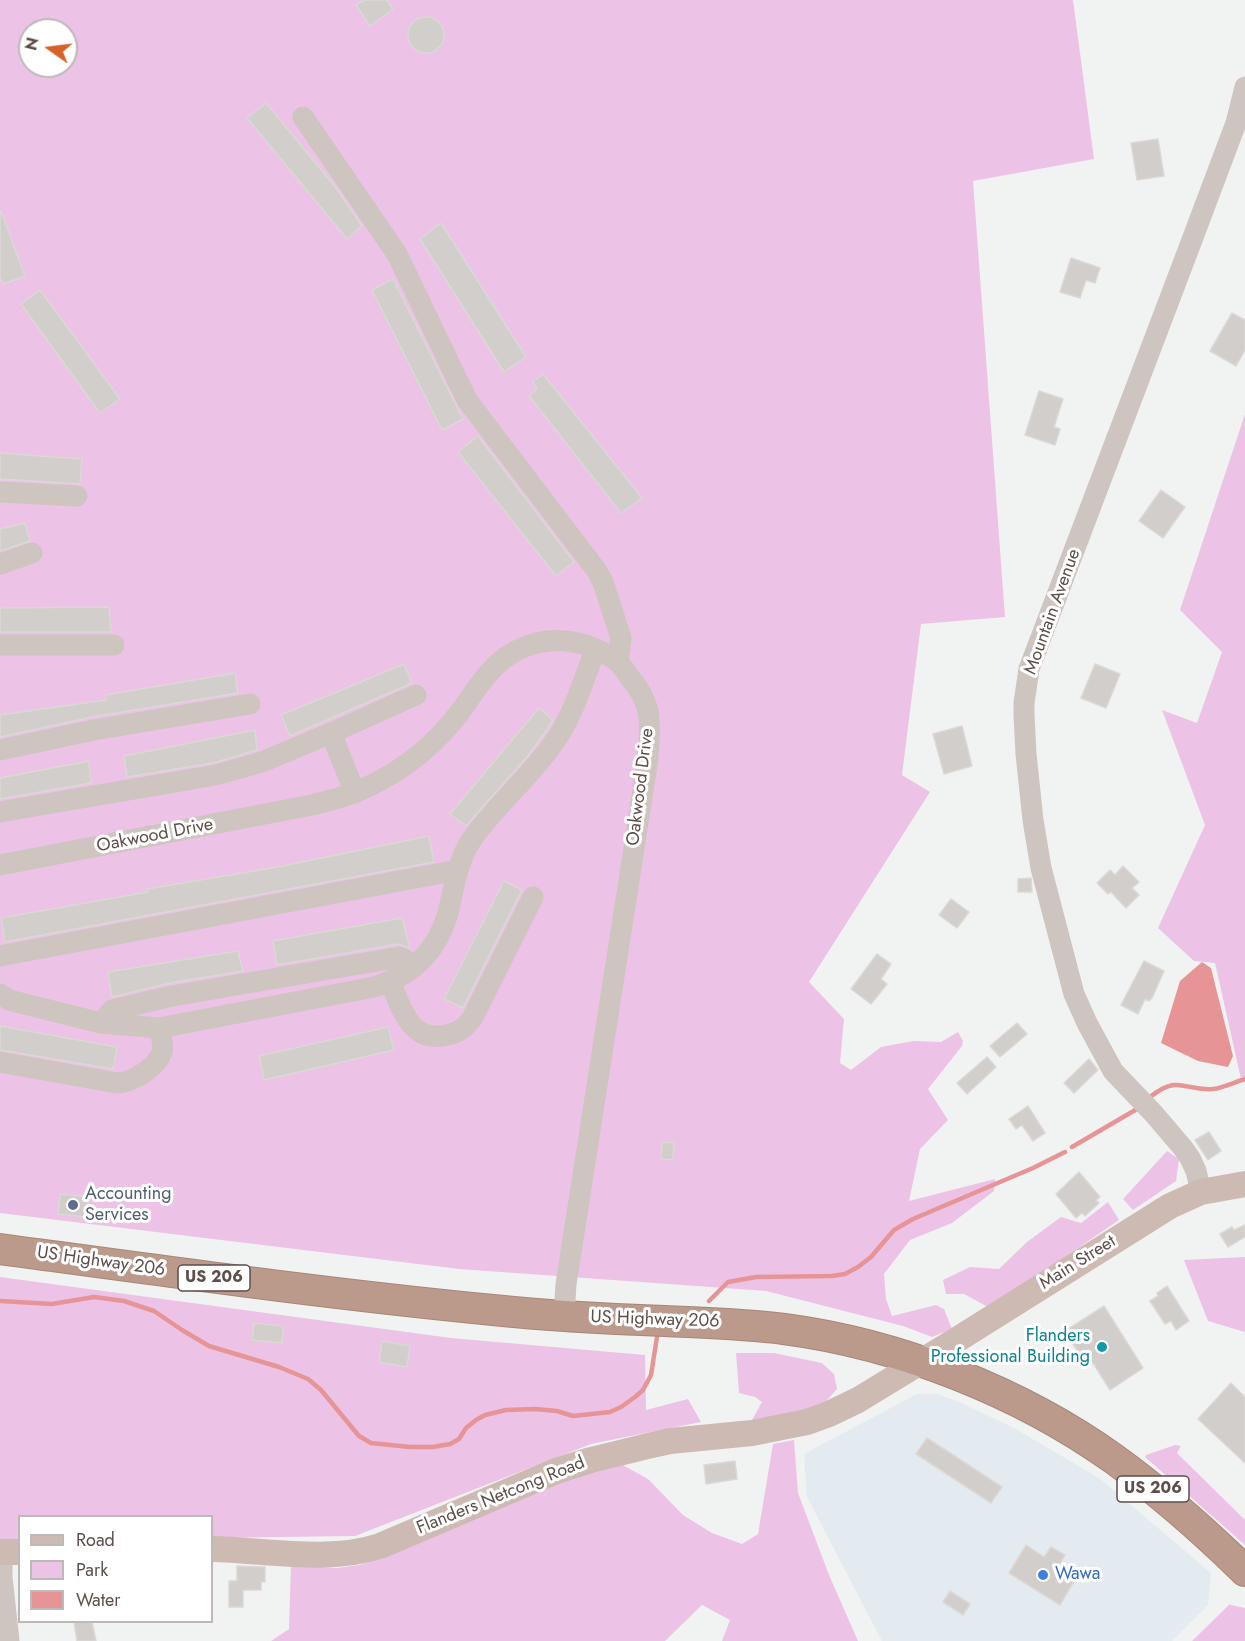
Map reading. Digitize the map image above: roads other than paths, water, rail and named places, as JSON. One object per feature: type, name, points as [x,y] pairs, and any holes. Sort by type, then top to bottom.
[{"type":"highway","name":"US Highway 206","points":[[0,1249],[306,1290],[495,1311],[733,1323],[787,1329],[852,1342],[920,1362],[992,1390],[1053,1421],[1093,1445],[1165,1498],[1245,1571]]},
{"type":"main road","name":"Main Street","points":[[920,1362],[1150,1217],[1201,1192],[1245,1184]]},
{"type":"main road","name":"Flanders Netcong Road","points":[[213,1549],[318,1554],[362,1551],[380,1546],[556,1471],[614,1453],[670,1442],[752,1433],[807,1422],[852,1403],[920,1362]]},
{"type":"street","name":"Mountain Avenue","points":[[1201,1192],[1190,1158],[1113,1071],[1074,994],[1041,868],[1026,754],[1024,703],[1029,669],[1236,123],[1245,87]]},
{"type":"street","points":[[303,117],[397,254],[467,400],[603,582],[621,638],[618,662]]},
{"type":"street","points":[[0,492],[77,496]]},
{"type":"street","points":[[0,564],[32,553]]},
{"type":"street","name":"Oakwood Drive","points":[[0,865],[312,805],[354,793],[386,777],[425,750],[452,723],[486,675],[512,653],[526,646],[552,640],[569,641],[596,649],[618,662],[638,686],[648,709],[649,741],[566,1284],[564,1316]]},
{"type":"street","points":[[0,645],[114,645]]},
{"type":"street","points":[[0,994],[9,1000],[101,1023],[159,1028],[374,987],[402,976],[429,951],[440,933],[458,870],[472,840],[555,741],[567,721],[596,649]]},
{"type":"street","points":[[0,812],[216,775],[262,762],[331,734],[416,695]]},
{"type":"street","points":[[0,750],[94,730],[250,704]]},
{"type":"street","points":[[331,734],[354,793]]},
{"type":"street","points":[[0,956],[458,870]]},
{"type":"street","points":[[391,982],[404,1014],[411,1025],[420,1032],[442,1036],[461,1030],[473,1017],[533,897]]},
{"type":"street","points":[[101,1023],[112,1010],[172,996],[400,957],[415,966]]},
{"type":"street","points":[[0,1062],[125,1083],[151,1067],[159,1058],[163,1047],[159,1028]]},
{"type":"street","points":[[7,1552],[2,1577],[9,1641]]},
{"type":"water","points":[[1202,962],[1211,968],[1233,1056],[1228,1067],[1198,1061],[1161,1043],[1180,981]]},
{"type":"waterway","points":[[1150,1097],[1168,1086],[1181,1085],[1213,1089],[1245,1079]]},
{"type":"waterway","points":[[1072,1147],[1137,1109]]},
{"type":"waterway","points":[[709,1301],[728,1282],[756,1277],[845,1274],[871,1257],[894,1230],[913,1219],[1065,1152]]},
{"type":"waterway","points":[[0,1301],[52,1304],[94,1297],[124,1301],[154,1311],[209,1346],[279,1367],[308,1379],[321,1390],[359,1436],[371,1443],[410,1447],[450,1444],[459,1439],[466,1428],[476,1420],[485,1415],[506,1410],[535,1409],[557,1411],[573,1416],[610,1412],[621,1407],[643,1390],[651,1375],[657,1337]]},
{"type":"place","name":"Accounting Services","points":[[73,1205]]},
{"type":"place","name":"Flanders Professional Building","points":[[1102,1347]]},
{"type":"place","name":"Wawa","points":[[1043,1575]]}]
